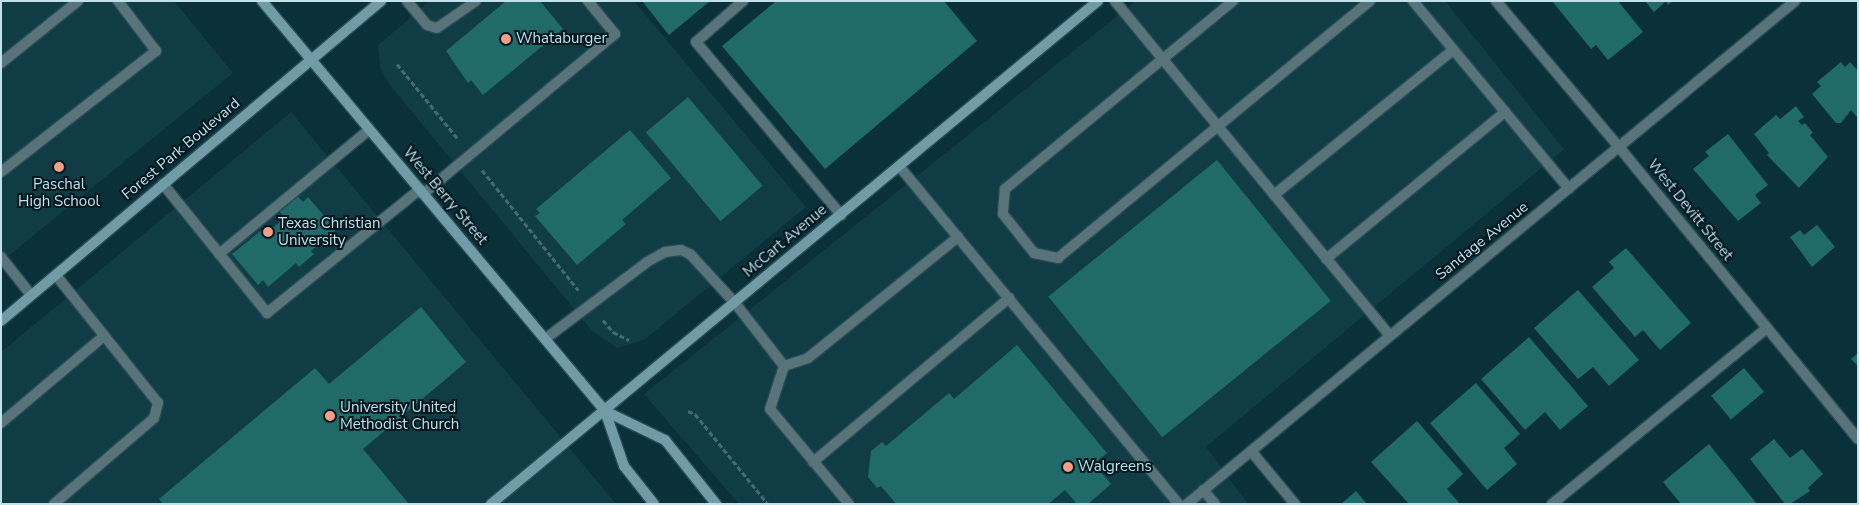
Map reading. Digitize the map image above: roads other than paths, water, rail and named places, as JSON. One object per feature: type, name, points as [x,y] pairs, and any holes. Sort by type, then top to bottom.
[{"type":"street","points":[[1,63],[78,1]]},
{"type":"street","points":[[1,172],[156,51],[118,1]]},
{"type":"street","name":"Forest Park Boulevard","points":[[1,320],[381,1]]},
{"type":"street","points":[[407,1],[427,25],[437,28],[476,1]]},
{"type":"street","points":[[163,184],[267,313],[470,155],[615,34],[588,1]]},
{"type":"street","points":[[743,1],[696,42],[841,215]]},
{"type":"street","name":"McCart Avenue","points":[[491,504],[1098,1]]},
{"type":"street","points":[[1115,1],[1390,336]]},
{"type":"street","points":[[1233,1],[1005,189],[1004,214],[1034,253],[1058,258],[1216,125],[1370,1]]},
{"type":"street","points":[[1413,1],[1569,189]]},
{"type":"street","name":"West Devitt Street","points":[[1496,1],[1619,147],[1858,439]]},
{"type":"street","name":"Sandage Avenue","points":[[1187,504],[1795,1]]},
{"type":"street","name":"West Berry Street","points":[[263,2],[605,411],[624,466],[654,504]]},
{"type":"street","points":[[1274,195],[1453,50]]},
{"type":"street","points":[[1326,258],[1505,112]]},
{"type":"street","points":[[219,254],[369,130]]},
{"type":"street","points":[[899,166],[1180,504]]},
{"type":"street","points":[[784,366],[808,358],[958,237]]},
{"type":"street","points":[[545,339],[648,262],[665,252],[681,250],[690,254],[735,303],[784,366]]},
{"type":"street","points":[[1,257],[31,295]]},
{"type":"street","points":[[54,504],[154,418],[158,403],[56,275]]},
{"type":"street","points":[[813,462],[1008,298]]},
{"type":"street","points":[[1552,504],[1767,328]]},
{"type":"street","points":[[1,423],[104,336]]},
{"type":"street","points":[[784,366],[770,409],[849,504]]},
{"type":"street","name":"West Berry Street","points":[[605,411],[665,440],[716,504]]},
{"type":"street","points":[[1251,451],[1295,504]]},
{"type":"street","points":[[1204,490],[1215,504]]},
{"type":"place","name":"Whataburger","points":[[506,39]]},
{"type":"place","name":"Paschal High School","points":[[59,167]]},
{"type":"place","name":"Texas Christian University","points":[[268,232]]},
{"type":"place","name":"University United Methodist Church","points":[[330,416]]},
{"type":"place","name":"Walgreens","points":[[1068,467]]}]
